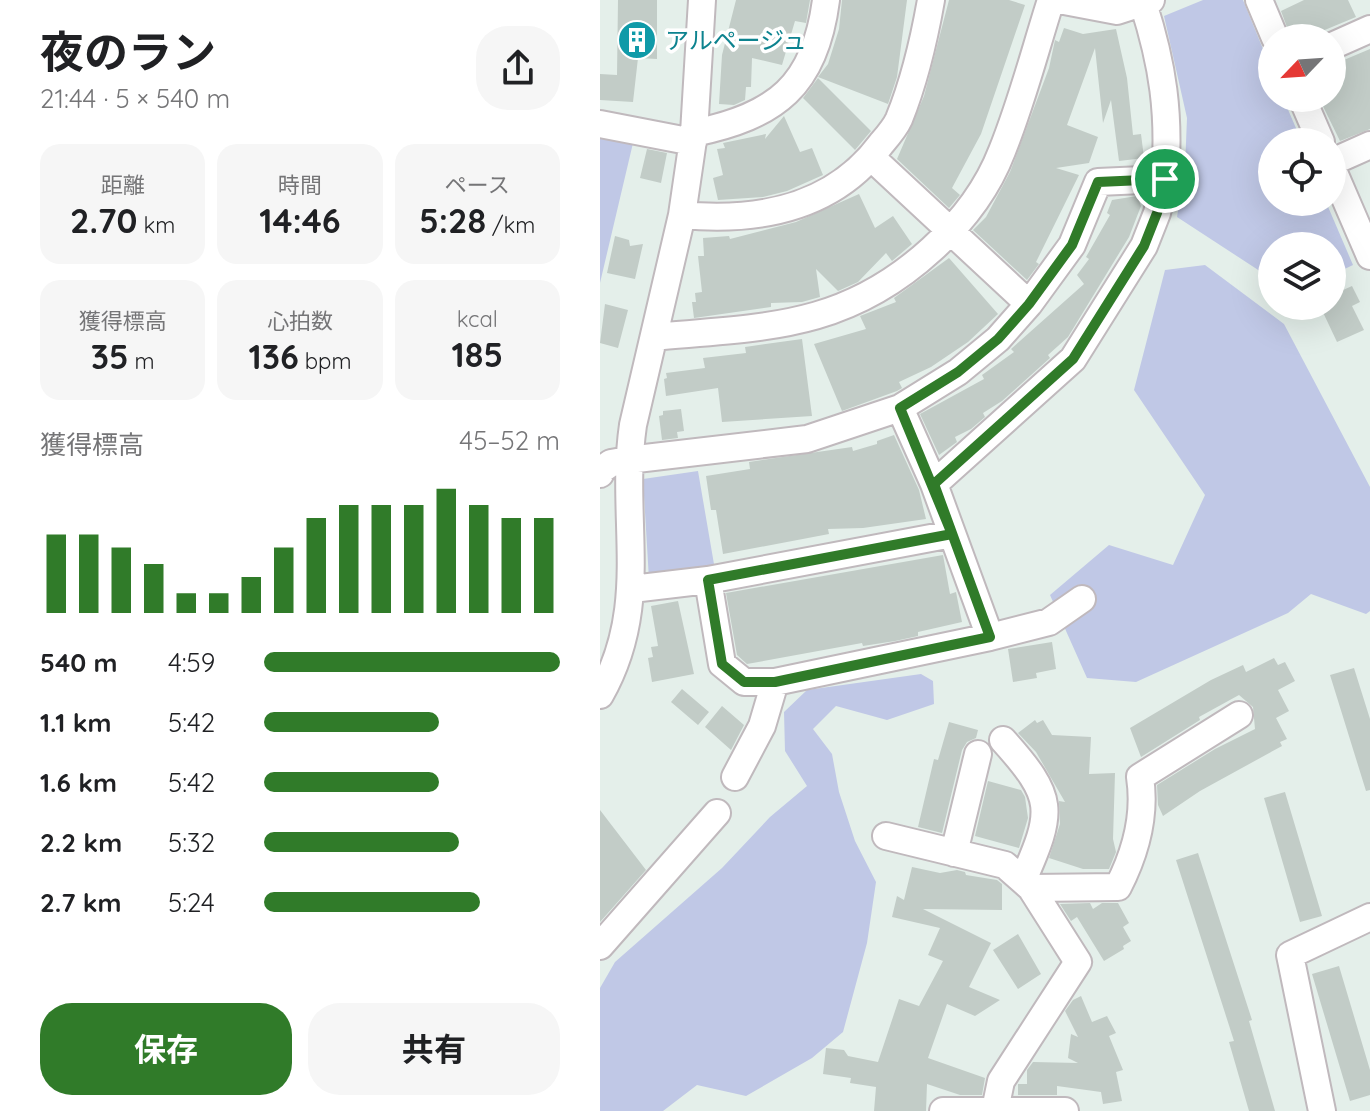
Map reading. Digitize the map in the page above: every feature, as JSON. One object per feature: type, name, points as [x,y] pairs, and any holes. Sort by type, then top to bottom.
[{"type":"street","points":[[600,695],[621,649],[632,589],[628,460],[633,425],[682,215],[694,137],[702,0]]},
{"type":"street","points":[[600,124],[694,137],[729,126],[788,95],[816,45],[826,0]]},
{"type":"street","points":[[682,215],[746,218],[797,206],[842,185],[872,158],[898,122],[915,69],[931,0]]},
{"type":"street","points":[[654,337],[776,326],[831,312],[881,290],[951,232],[976,203],[1002,152],[1051,0]]},
{"type":"street","points":[[934,484],[1073,359],[1144,246],[1157,213],[1165,179],[1167,107],[1147,2],[1117,11],[1059,0]]},
{"type":"street","points":[[1259,0],[1269,24]]},
{"type":"street","points":[[1346,40],[1370,29]]},
{"type":"street","points":[[1346,158],[1370,145]]},
{"type":"street","points":[[872,158],[1029,304]]},
{"type":"street","points":[[600,474],[611,463],[628,460],[807,439],[900,408],[958,372],[998,339],[1029,304],[1072,245],[1098,182],[1165,179]]},
{"type":"street","points":[[1346,199],[1370,256]]},
{"type":"street","points":[[900,408],[934,484],[990,637]]},
{"type":"street","points":[[632,589],[708,580],[952,534]]},
{"type":"street","points":[[708,580],[722,664],[744,682],[775,682],[990,637],[1049,622],[1082,599]]},
{"type":"street","points":[[735,777],[762,726],[775,682]]},
{"type":"street","points":[[1027,884],[1118,887],[1136,844],[1144,803],[1140,777],[1239,715]]},
{"type":"street","points":[[1003,740],[1033,773],[1045,813],[1027,884]]},
{"type":"street","points":[[954,853],[978,754]]},
{"type":"street","points":[[600,946],[717,813]]},
{"type":"street","points":[[886,836],[1005,865],[1027,884],[1078,962],[1001,1081],[995,1110]]},
{"type":"street","points":[[1322,1111],[1290,955],[1370,917]]},
{"type":"street","points":[[943,1111],[1065,1111]]},
{"type":"shaded area","points":[[1203,0],[1243,0],[1258,37],[1258,112],[1289,112],[1296,128],[1258,128],[1258,216],[1332,216],[1339,232],[1258,232],[1258,270],[1177,217],[1185,167],[1187,118],[1164,16]]},
{"type":"shaded area","points":[[600,136],[633,143],[600,283]]},
{"type":"shaded area","points":[[1346,249],[1353,265],[1346,268]]},
{"type":"shaded area","points":[[1205,265],[1258,305],[1258,320],[1279,320],[1284,324],[1370,487],[1370,611],[1366,614],[1311,594],[1288,613],[1136,682],[1087,678],[1050,595],[1109,545],[1173,565],[1205,495],[1134,390],[1165,270]]},
{"type":"shaded area","points":[[698,471],[715,570],[649,579],[643,479]]},
{"type":"shaded area","points":[[921,674],[933,681],[934,704],[887,720],[836,706],[813,729],[832,754],[839,792],[855,841],[876,882],[867,943],[843,1032],[812,1058],[746,1096],[697,1085],[663,1111],[600,1111],[600,988],[615,962],[722,868],[770,817],[807,786],[785,751],[784,712],[807,690]]},
{"type":"building","points":[[618,0],[657,0],[657,59],[638,58],[633,102],[600,100],[600,74],[617,75]]},
{"type":"building","points":[[736,0],[810,0],[806,23],[795,21],[782,65],[752,58],[751,87],[746,87],[745,100],[734,105],[719,104],[722,55]]},
{"type":"building","points":[[842,0],[907,0],[897,77],[888,104],[818,77],[828,64],[839,29]]},
{"type":"building","points":[[949,0],[1009,0],[1025,5],[981,134],[952,188],[960,195],[949,208],[897,159],[924,96]]},
{"type":"building","points":[[1304,0],[1348,0],[1356,17],[1339,24],[1286,24],[1281,11]]},
{"type":"building","points":[[1064,28],[1083,34],[1116,29],[1127,78],[1133,135],[1141,134],[1144,158],[1119,161],[1111,100],[1103,123],[1095,48],[1067,125],[1098,137],[1089,163],[1056,168],[1079,175],[1036,262],[1039,264],[1027,280],[973,230],[986,217],[1010,172],[1049,68],[1055,40],[1059,42]]},
{"type":"building","points":[[1370,49],[1370,129],[1346,139],[1346,128],[1334,128],[1326,112],[1346,112],[1346,59]]},
{"type":"building","points":[[818,78],[871,131],[855,150],[803,98]]},
{"type":"building","points":[[784,116],[800,152],[812,148],[823,175],[787,191],[763,197],[718,200],[713,178],[723,175],[717,149],[725,148],[723,143],[766,134],[765,139]]},
{"type":"building","points":[[647,149],[667,153],[661,183],[640,178]]},
{"type":"building","points":[[859,194],[875,228],[893,216],[912,244],[892,261],[886,253],[858,282],[838,291],[816,269],[820,297],[694,318],[692,302],[696,302],[695,293],[702,292],[698,256],[704,256],[703,238],[729,236],[730,239],[796,222]]},
{"type":"building","points":[[1137,196],[1141,206],[1129,237],[1068,337],[1048,355],[1050,358],[1002,401],[983,413],[985,417],[971,429],[955,437],[957,442],[939,455],[920,414],[984,379],[982,375],[1014,352],[1011,349],[1084,284],[1077,275],[1089,259],[1086,257],[1110,215],[1107,213],[1112,200]]},
{"type":"building","points":[[615,236],[629,240],[630,246],[643,244],[635,279],[607,273]]},
{"type":"building","points":[[949,258],[998,314],[968,342],[931,367],[899,382],[902,388],[842,411],[814,344],[866,329],[860,316],[896,302],[894,298]]},
{"type":"building","points":[[1352,286],[1360,302],[1352,306],[1364,330],[1337,342],[1327,320],[1346,320],[1346,289]]},
{"type":"building","points":[[605,304],[628,310],[618,348],[600,343]]},
{"type":"building","points":[[802,339],[812,416],[722,422],[718,388],[666,396],[666,373],[705,368],[703,358],[746,353],[745,347]]},
{"type":"building","points":[[681,409],[684,431],[677,432],[678,438],[662,440],[659,416],[663,415],[663,411]]},
{"type":"building","points":[[894,435],[919,490],[926,519],[863,528],[828,529],[829,534],[723,554],[716,510],[711,510],[706,476],[750,469],[749,462],[852,447],[853,451]]},
{"type":"building","points":[[943,555],[950,594],[956,592],[962,622],[895,641],[863,646],[862,643],[747,664],[737,655],[726,593]]},
{"type":"building","points":[[678,601],[694,674],[652,682],[648,658],[653,657],[651,647],[658,646],[651,606]]},
{"type":"building","points":[[1052,642],[1056,669],[1036,673],[1037,678],[1013,682],[1008,649]]},
{"type":"building","points":[[1274,658],[1278,665],[1285,662],[1295,681],[1278,690],[1289,711],[1276,718],[1287,739],[1280,742],[1282,746],[1200,791],[1163,816],[1158,805],[1157,785],[1215,749],[1255,729],[1253,707],[1239,695],[1199,717],[1200,720],[1141,757],[1130,728],[1211,680],[1243,665],[1246,672]]},
{"type":"building","points":[[1354,668],[1370,719],[1370,790],[1366,791],[1330,675]]},
{"type":"building","points":[[682,689],[709,712],[698,725],[671,702]]},
{"type":"building","points":[[722,706],[744,725],[731,750],[705,727]]},
{"type":"building","points":[[1035,720],[1037,723],[1043,720],[1052,735],[1091,737],[1089,774],[1115,773],[1113,839],[1116,852],[1109,869],[1083,869],[1049,858],[1060,824],[1059,801],[1065,802],[1036,752],[1018,733]]},
{"type":"building","points":[[949,722],[978,730],[976,738],[967,742],[962,750],[942,833],[918,827],[934,759],[938,760]]},
{"type":"building","points":[[988,781],[1021,790],[1025,797],[1028,818],[1019,848],[975,836]]},
{"type":"building","points":[[1285,792],[1322,916],[1300,922],[1264,798]]},
{"type":"building","points":[[600,810],[646,870],[600,922]]},
{"type":"building","points":[[1198,853],[1252,1020],[1249,1021],[1275,1111],[1249,1111],[1229,1042],[1234,1041],[1176,860]]},
{"type":"building","points":[[912,867],[940,873],[957,870],[1002,884],[1002,910],[923,909],[991,943],[969,987],[1000,1000],[975,1016],[947,1004],[928,1058],[985,1078],[982,1095],[960,1095],[927,1084],[926,1111],[874,1111],[876,1087],[850,1083],[851,1078],[823,1074],[826,1048],[844,1050],[848,1056],[878,1062],[899,999],[919,1006],[943,961],[928,955],[940,928],[892,917],[897,896],[904,900]]},
{"type":"building","points":[[1090,903],[1093,909],[1102,903],[1118,903],[1129,923],[1123,927],[1131,941],[1104,961],[1077,917],[1071,921],[1060,904]]},
{"type":"building","points":[[1018,934],[1041,974],[1018,989],[993,950]]},
{"type":"building","points":[[1339,966],[1370,1070],[1370,1095],[1350,1101],[1312,974]]},
{"type":"building","points":[[1081,996],[1092,1022],[1107,1016],[1116,1033],[1109,1036],[1123,1070],[1116,1072],[1122,1101],[1103,1104],[1101,1092],[1057,1086],[1057,1095],[1018,1095],[1018,1084],[1027,1084],[1027,1070],[1033,1062],[1078,1063],[1068,1058],[1071,1034],[1078,1037],[1065,1011],[1073,1000]]},
{"type":"place","name":"アルページュ","points":[[637,40]]},
{"type":"route","points":[[1165,179],[1098,182],[1072,245],[1029,304],[998,339],[958,372],[900,408],[934,484],[952,534],[708,580],[722,664],[744,682],[775,682],[990,637],[934,484],[1073,359],[1144,246],[1157,213],[1165,179]]}]
